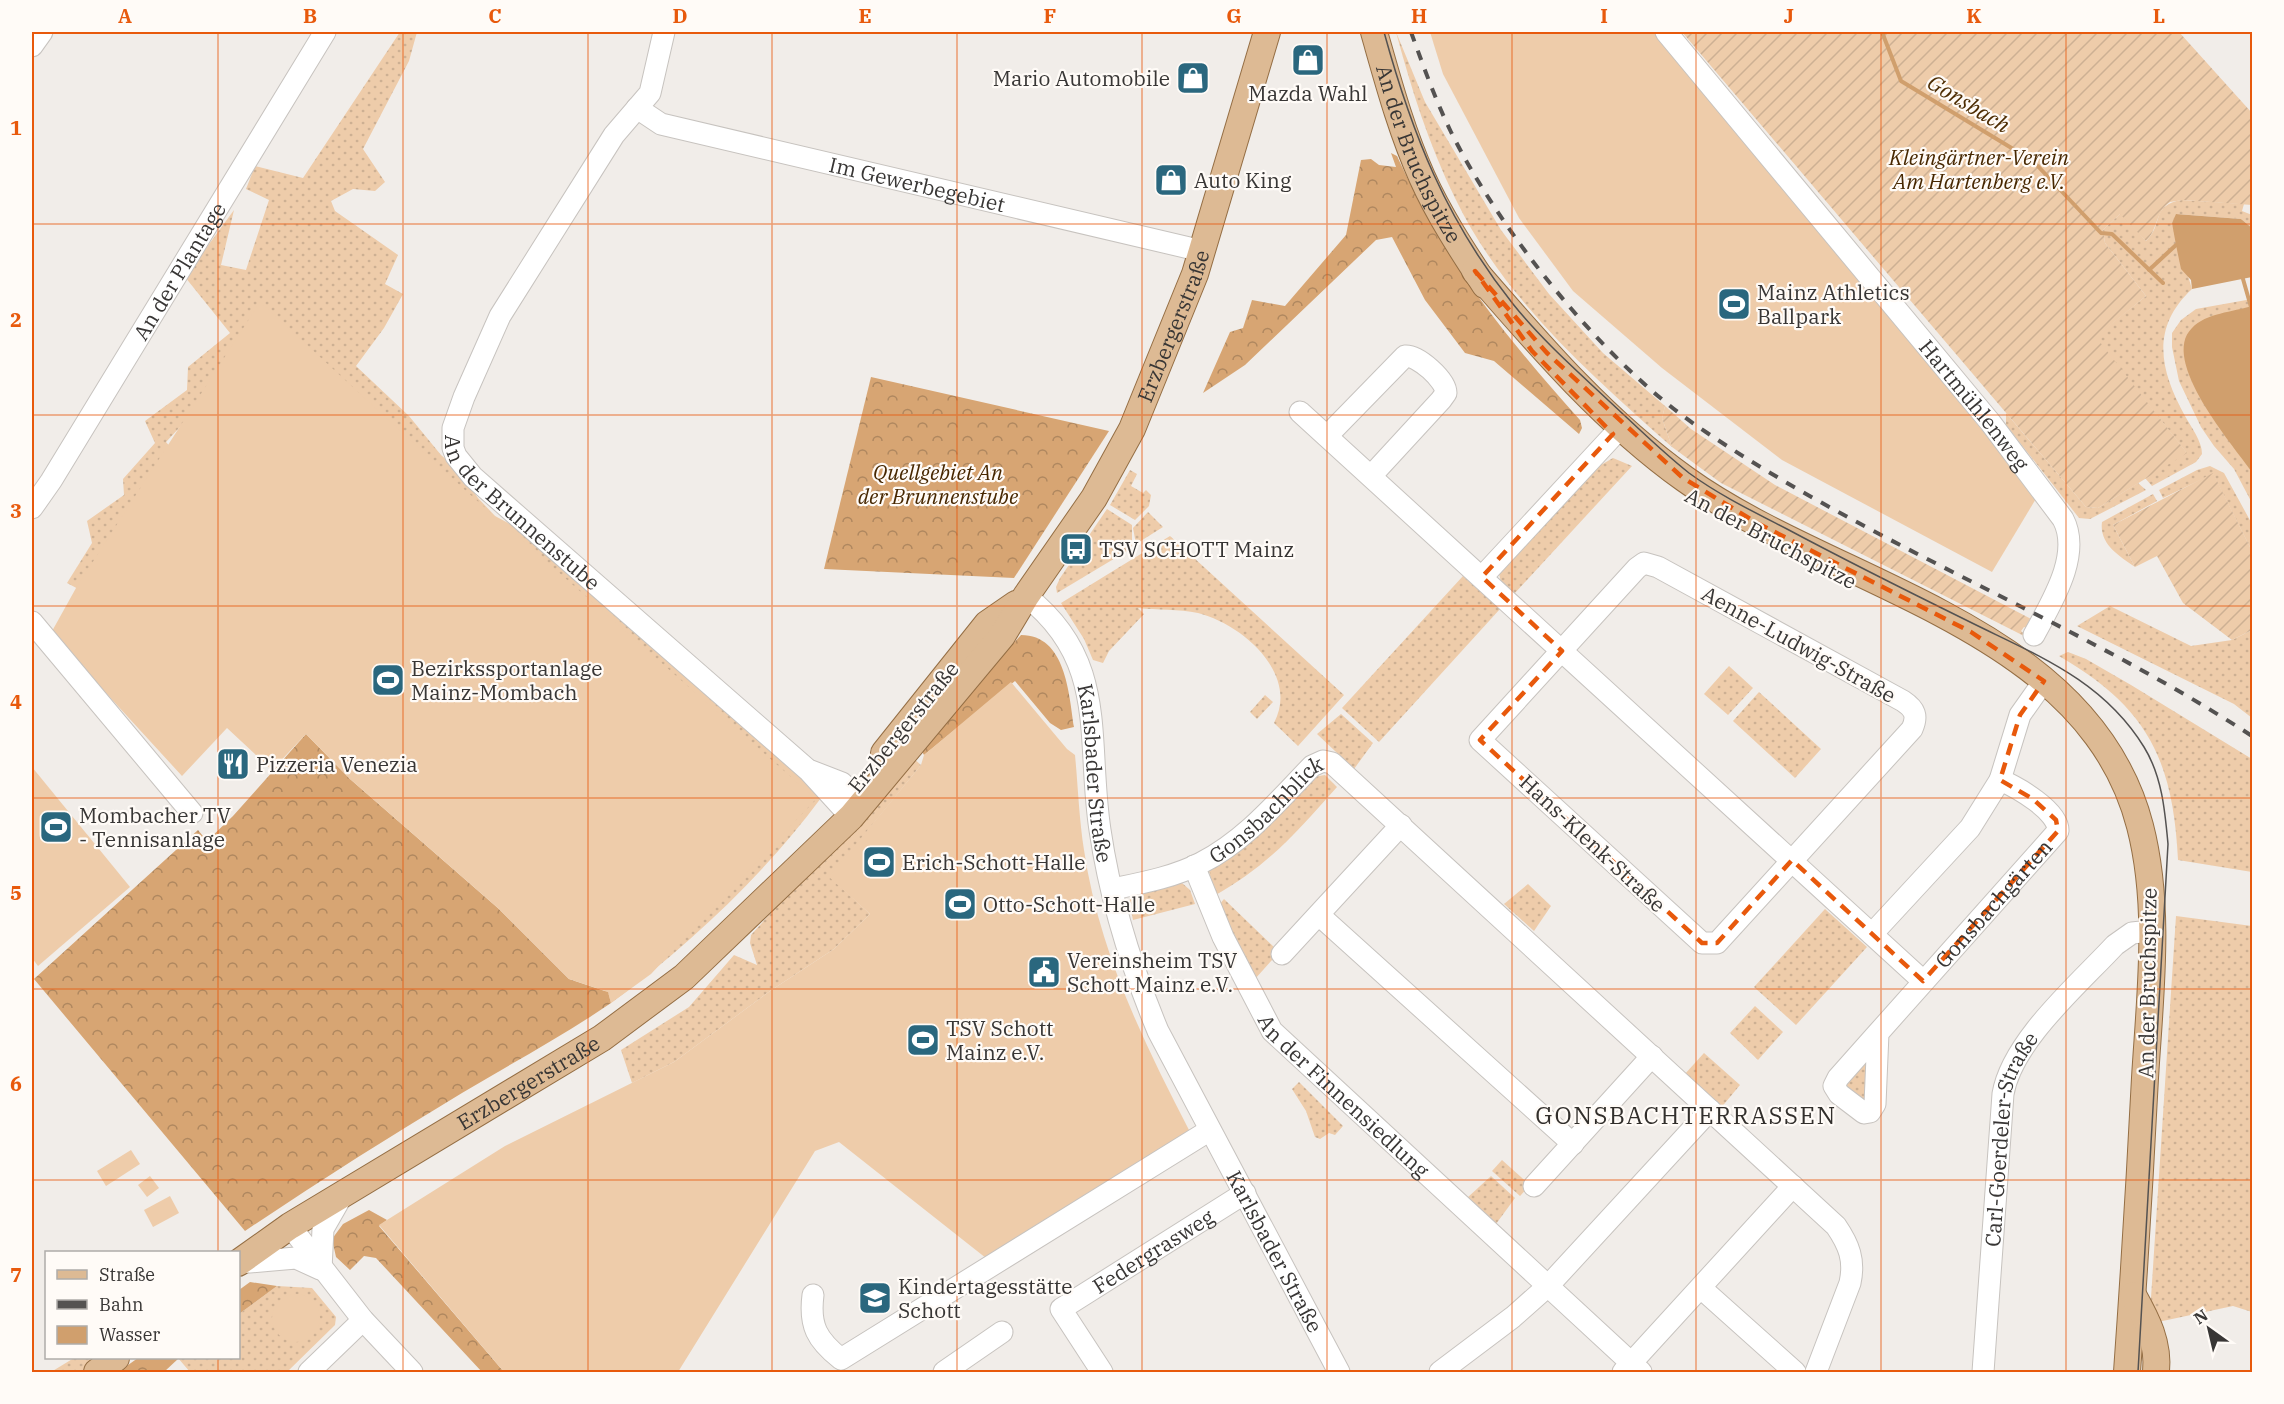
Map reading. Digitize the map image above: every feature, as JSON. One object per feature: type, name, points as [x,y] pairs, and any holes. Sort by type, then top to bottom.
[{"type":"main road","name":"Erzbergerstraße","points":[[240,1262],[290,1226],[627,1020],[684,977],[732,934],[794,870],[851,804],[987,624],[1026,596],[1094,498],[1127,438],[1184,302],[1202,251],[1268,32]]},
{"type":"main road","name":"An der Bruchspitze","points":[[1374,32],[1395,106],[1422,178],[1443,219],[1475,271],[1618,430],[1683,478],[1726,506],[1971,632],[2020,660],[2079,712],[2112,759],[2129,793],[2140,826],[2148,867],[2151,920],[2133,1295],[2127,1364]]},
{"type":"main road","points":[[2133,1295],[2147,1319],[2157,1363]]},
{"type":"main road","points":[[2127,1364],[2140,1345],[2149,1347],[2157,1363]]},
{"type":"main road","points":[[97,1372],[115,1359]]},
{"type":"street","points":[[32,46],[42,32]]},
{"type":"street","name":"An der Plantage","points":[[32,508],[64,462],[326,32]]},
{"type":"street","name":"An der Brunnenstube","points":[[664,32],[650,93],[614,135],[500,316],[458,414],[451,437],[453,448],[456,456],[473,477],[808,770],[842,783],[851,804]]},
{"type":"street","name":"Hartmühlenweg","points":[[1666,32],[1990,422],[2063,519],[2070,531],[2068,557],[2051,602],[2034,635]]},
{"type":"street","name":"Im Gewerbegebiet","points":[[637,108],[661,124],[1202,251]]},
{"type":"street","points":[[1327,436],[1405,356],[1416,359],[1443,382],[1446,393],[1442,400],[1371,476]]},
{"type":"street","points":[[1300,412],[1872,934],[1970,828],[2000,780],[2020,715],[2039,677]]},
{"type":"street","points":[[1475,571],[1618,430]]},
{"type":"street","name":"Aenne-Ludwig-Straße","points":[[1562,651],[1637,568],[1647,563],[1913,708],[1916,720],[1912,729],[1792,860]]},
{"type":"street","name":"Karlsbader Straße","points":[[1026,596],[1050,617],[1061,631],[1083,674],[1091,703],[1095,788],[1100,832],[1113,889],[1141,989],[1158,1031],[1339,1372]]},
{"type":"street","points":[[32,622],[192,813]]},
{"type":"street","name":"Hans-Klenk-Straße","points":[[1562,651],[1480,740],[1702,943],[1717,943],[1792,860]]},
{"type":"street","name":"Gonsbachblick","points":[[1113,889],[1194,866],[1227,848],[1244,835],[1312,766],[1323,761],[1332,763],[1836,1226],[1845,1240],[1853,1268],[1850,1282],[1816,1372]]},
{"type":"street","name":"Gonsbachgärten","points":[[1878,1033],[2058,831],[2056,820],[2033,799],[2000,780]]},
{"type":"street","points":[[1282,954],[1401,825]]},
{"type":"street","name":"An der Finnensiedlung","points":[[1194,866],[1219,928],[1272,1031],[1548,1286],[1632,1370]]},
{"type":"street","points":[[1319,915],[1573,1144]]},
{"type":"street","name":"Carl-Goerdeler-Straße","points":[[1978,1371],[2005,1081],[2011,1065],[2024,1045],[2115,945],[2137,916],[2151,920]]},
{"type":"street","name":"Gonsbachgärten","points":[[1872,934],[1923,981]]},
{"type":"street","points":[[2115,945],[2136,949],[2151,956]]},
{"type":"street","points":[[1534,1186],[1652,1056]]},
{"type":"street","points":[[1440,1372],[1513,1317],[1548,1286],[1710,1110]]},
{"type":"street","points":[[813,1295],[810,1313],[820,1342],[841,1359],[1210,1130]]},
{"type":"street","points":[[1632,1370],[1701,1288],[1793,1186]]},
{"type":"street","points":[[321,1269],[323,1229],[343,1193]]},
{"type":"street","name":"Federgrasweg","points":[[1102,1372],[1061,1309],[1245,1193]]},
{"type":"street","points":[[290,1226],[321,1269],[363,1320],[412,1372]]},
{"type":"street","points":[[240,1263],[296,1258],[321,1269]]},
{"type":"street","points":[[1701,1288],[1795,1372]]},
{"type":"street","points":[[309,1372],[363,1320]]},
{"type":"street","points":[[944,1372],[1002,1332]]},
{"type":"highlighted area","points":[[1475,271],[1547,353],[1683,478],[1757,523],[1971,632],[2044,681],[2020,715],[2000,780],[2033,799],[2056,820],[2058,831],[1923,981],[1792,860],[1717,943],[1702,943],[1480,740],[1562,651],[1482,577],[1613,434],[1532,351]]},
{"type":"green space","points":[[400,32],[417,32],[409,61],[363,149],[385,182],[375,191],[353,189],[331,201],[335,211],[398,255],[385,284],[403,294],[384,328],[356,366],[409,416],[441,455],[461,473],[478,498],[495,516],[523,531],[777,752],[821,798],[775,854],[724,908],[668,958],[611,1003],[275,325],[166,442],[211,494],[82,591],[67,583],[92,543],[87,521],[124,495],[123,479],[155,443],[145,421],[187,390],[188,367],[230,333],[185,277],[234,210],[221,265],[246,270],[269,200],[246,189],[255,166],[303,178]]},
{"type":"green space","points":[[1396,32],[1425,102],[1501,230],[1549,294],[1603,353],[1665,406],[1662,418],[1672,447],[1580,363],[1523,302],[1498,269],[1475,234],[1446,178],[1414,95]]},
{"type":"green space","name":"Mainz Athletics Ballpark","points":[[1430,32],[1655,32],[2037,497],[1992,572],[1782,460],[1662,368],[1573,291],[1519,218],[1443,74]]},
{"type":"green space","name":"Kleingärtner-Verein Am Hartenberg e.V.","points":[[1682,32],[2179,32],[2252,113],[2252,205],[2183,200],[2170,202],[2165,206],[2153,232],[2146,241],[2120,214],[2103,230],[2105,243],[2146,296],[2096,337],[2187,453],[2098,508],[2086,507]]},
{"type":"green space","points":[[1391,153],[1397,156],[1435,230],[1478,296],[1501,327],[1580,420],[1582,428],[1579,434],[1494,361],[1465,353],[1425,300],[1392,237],[1376,240],[1245,365],[1203,393],[1230,332],[1243,328],[1252,300],[1285,306],[1346,235],[1361,160],[1371,159],[1379,165],[1396,167]]},
{"type":"green space","points":[[2182,200],[2244,204],[2242,211],[2252,215],[2252,228],[2241,219],[2177,214],[2172,223],[2192,289],[2170,319],[2163,350],[2165,366],[2176,399],[2198,439],[2202,454],[2196,462],[2152,486],[2145,478],[2186,452],[2095,337],[2146,296],[2105,243],[2103,230],[2121,213],[2146,241],[2165,206]]},
{"type":"green space","points":[[2252,299],[2252,503],[2234,469],[2201,427],[2179,381],[2172,347],[2172,333],[2181,320],[2196,309]]},
{"type":"green space","name":"Bezirkssportanlage Mainz-Mombach","points":[[260,302],[465,490],[816,799],[651,974],[611,1003],[608,992],[569,979],[499,909],[350,779],[306,734],[272,770],[227,728],[182,776],[51,633],[76,588]]},
{"type":"green space","name":"Quellgebiet An der Brunnenstube","points":[[871,377],[1109,431],[1014,578],[824,569]]},
{"type":"green space","points":[[1665,406],[1691,429],[1775,485],[2037,622],[2032,630],[2024,627],[2021,631],[2030,639],[1721,483],[1672,447],[1662,418]]},
{"type":"green space","points":[[2006,413],[2086,507],[2098,508],[2138,483],[2146,490],[2090,519],[2079,518],[2006,425]]},
{"type":"green space","points":[[1613,458],[1632,466],[1514,594],[1501,582],[1499,574],[1594,469]]},
{"type":"green space","points":[[2210,466],[2224,473],[2252,524],[2252,551],[2213,474],[2163,498],[2159,490],[2197,470]]},
{"type":"green space","points":[[1130,470],[1137,474],[1131,486],[1143,493],[1146,490],[1151,495],[1149,506],[1135,520],[1110,505]]},
{"type":"green space","points":[[2213,473],[2252,551],[2252,630],[2232,640],[2183,603],[2157,556],[2135,567],[2113,525]]},
{"type":"green space","points":[[2153,494],[2157,501],[2113,525],[2135,567],[2111,549],[2104,537],[2102,522]]},
{"type":"green space","points":[[1107,509],[1132,525],[1132,548],[1057,593],[1056,587],[1060,578]]},
{"type":"green space","points":[[1148,512],[1163,527],[1136,544],[1133,528]]},
{"type":"green space","points":[[1170,536],[1344,695],[1298,746],[1274,723],[1280,705],[1279,687],[1273,670],[1248,640],[1215,619],[1191,612],[1138,608],[1144,614],[1109,651],[1103,663],[1093,660],[1084,639],[1061,603]]},
{"type":"green space","points":[[1463,576],[1500,609],[1379,742],[1342,708]]},
{"type":"green space","points":[[2110,606],[2191,646],[2232,640],[2252,630],[2252,718],[2234,704],[2077,626]]},
{"type":"green space","points":[[1021,635],[1036,638],[1048,645],[1056,655],[1067,683],[1074,727],[1061,730],[1050,723],[1015,681],[924,755],[920,748]]},
{"type":"green space","points":[[2068,652],[2086,659],[2131,685],[2252,759],[2252,872],[2178,860],[2170,793],[2150,739],[2134,716],[2114,695],[2089,675],[2059,656]]},
{"type":"green space","points":[[1729,666],[1753,688],[1728,715],[1704,694]]},
{"type":"green space","name":"TSV Schott Mainz e.V.","points":[[1011,682],[1067,749],[1075,755],[1084,850],[1100,924],[1140,1029],[1189,1130],[991,1262],[839,1142],[815,1151],[678,1372],[504,1372],[379,1225],[505,1146],[674,1062],[770,991],[834,949],[870,914],[829,877],[921,765],[924,755]]},
{"type":"green space","points":[[1759,692],[1821,749],[1795,778],[1733,721]]},
{"type":"green space","points":[[1265,695],[1273,702],[1257,719],[1250,712]]},
{"type":"green space","points":[[1341,714],[1373,743],[1354,769],[1317,734]]},
{"type":"green space","points":[[306,734],[350,779],[499,909],[569,979],[608,992],[611,1003],[380,1143],[245,1231],[34,979],[198,830],[207,841],[233,816]]},
{"type":"green space","points":[[912,757],[921,765],[830,877],[870,914],[834,949],[770,991],[674,1062],[632,1083],[621,1050],[689,1007],[734,955],[757,965],[750,943],[751,935]]},
{"type":"green space","name":"Mombacher TV - Tennisanlage","points":[[32,767],[130,887],[38,966],[32,958]]},
{"type":"green space","points":[[1325,775],[1337,787],[1308,819],[1266,860],[1214,896],[1209,870],[1313,777]]},
{"type":"green space","points":[[1182,883],[1190,890],[1195,904],[1133,920],[1129,901],[1134,894]]},
{"type":"green space","points":[[1528,884],[1551,906],[1534,931],[1504,904]]},
{"type":"green space","points":[[1224,899],[1279,952],[1255,979],[1219,905]]},
{"type":"green space","points":[[1825,909],[1867,947],[1796,1025],[1754,987]]},
{"type":"green space","points":[[2176,916],[2252,926],[2252,1312],[2233,1306],[2158,1322],[2150,1313]]},
{"type":"green space","points":[[1755,1006],[1783,1032],[1758,1060],[1730,1033]]},
{"type":"green space","points":[[1704,1053],[1740,1085],[1720,1109],[1684,1075]]},
{"type":"green space","points":[[1866,1056],[1870,1094],[1864,1101],[1847,1089],[1842,1081]]},
{"type":"green space","points":[[1299,1082],[1343,1126],[1335,1135],[1329,1133],[1320,1139],[1315,1137],[1306,1111],[1292,1089]]},
{"type":"green space","points":[[131,1150],[140,1164],[106,1186],[97,1171]]},
{"type":"green space","points":[[1502,1160],[1530,1185],[1520,1196],[1492,1171]]},
{"type":"green space","points":[[150,1176],[159,1188],[147,1197],[138,1185]]},
{"type":"green space","points":[[1491,1176],[1515,1198],[1496,1224],[1467,1198]]},
{"type":"green space","points":[[170,1196],[179,1213],[153,1227],[144,1210]]},
{"type":"green space","points":[[369,1210],[387,1220],[379,1226],[504,1372],[482,1372],[376,1258],[364,1256],[350,1270],[336,1257],[332,1239],[343,1224]]},
{"type":"green space","points":[[250,1282],[277,1286],[240,1313],[240,1289]]},
{"type":"green space","points":[[277,1286],[312,1288],[336,1317],[335,1325],[287,1372],[190,1372],[179,1359],[240,1359],[240,1313]]},
{"type":"green space","points":[[296,1294],[313,1301],[320,1318],[313,1335],[296,1342],[279,1335],[272,1318],[279,1301]]},
{"type":"green space","points":[[72,1359],[103,1359],[85,1372],[51,1372]]},
{"type":"green space","points":[[137,1359],[178,1359],[164,1372],[118,1372]]},
{"type":"water","points":[[2176,214],[2241,219],[2252,228],[2252,277],[2192,289],[2191,280],[2181,269],[2172,223]]},
{"type":"water","points":[[2252,306],[2252,472],[2216,423],[2191,381],[2185,360],[2184,342],[2192,328],[2205,319]]},
{"type":"waterway","name":"Gonsbach","points":[[1882,32],[1901,81],[2033,161],[2101,233],[2112,234],[2163,283]]},
{"type":"waterway","points":[[2149,270],[2176,245]]},
{"type":"waterway","points":[[2243,279],[2251,307]]},
{"type":"tram line","points":[[1384,32],[1419,141],[1450,208],[1489,272],[1513,304],[1584,378],[1658,447],[1700,481],[1832,553],[2066,671],[2108,703],[2127,723],[2144,747],[2159,782],[2168,844],[2138,1372]]},
{"type":"railway","points":[[1411,32],[1434,95],[1451,132],[1497,212],[1526,253],[1591,331],[1662,399],[1697,426],[1764,469],[1833,509],[2115,656],[2184,694],[2252,736]]},
{"type":"place","name":"Mazda Wahl","points":[[1308,60]]},
{"type":"place","name":"Mario Automobile","points":[[1193,78]]},
{"type":"place","name":"Auto King","points":[[1171,180]]},
{"type":"place","name":"Mainz Athletics Ballpark","points":[[1734,304]]},
{"type":"place","name":"TSV SCHOTT Mainz","points":[[1076,549]]},
{"type":"place","name":"Bezirkssportanlage Mainz-Mombach","points":[[388,680]]},
{"type":"place","name":"Pizzeria Venezia","points":[[233,764]]},
{"type":"place","name":"Mombacher TV - Tennisanlage","points":[[56,827]]},
{"type":"place","name":"Erich-Schott-Halle","points":[[879,862]]},
{"type":"place","name":"Otto-Schott-Halle","points":[[960,904]]},
{"type":"place","name":"Vereinsheim TSV Schott Mainz e.V.","points":[[1044,972]]},
{"type":"place","name":"TSV Schott Mainz e.V.","points":[[923,1040]]},
{"type":"place","name":"Kindertagesstätte Schott","points":[[875,1298]]},
{"type":"district","name":"GONSBACHTERRASSEN","points":[[1686,1115]]}]
